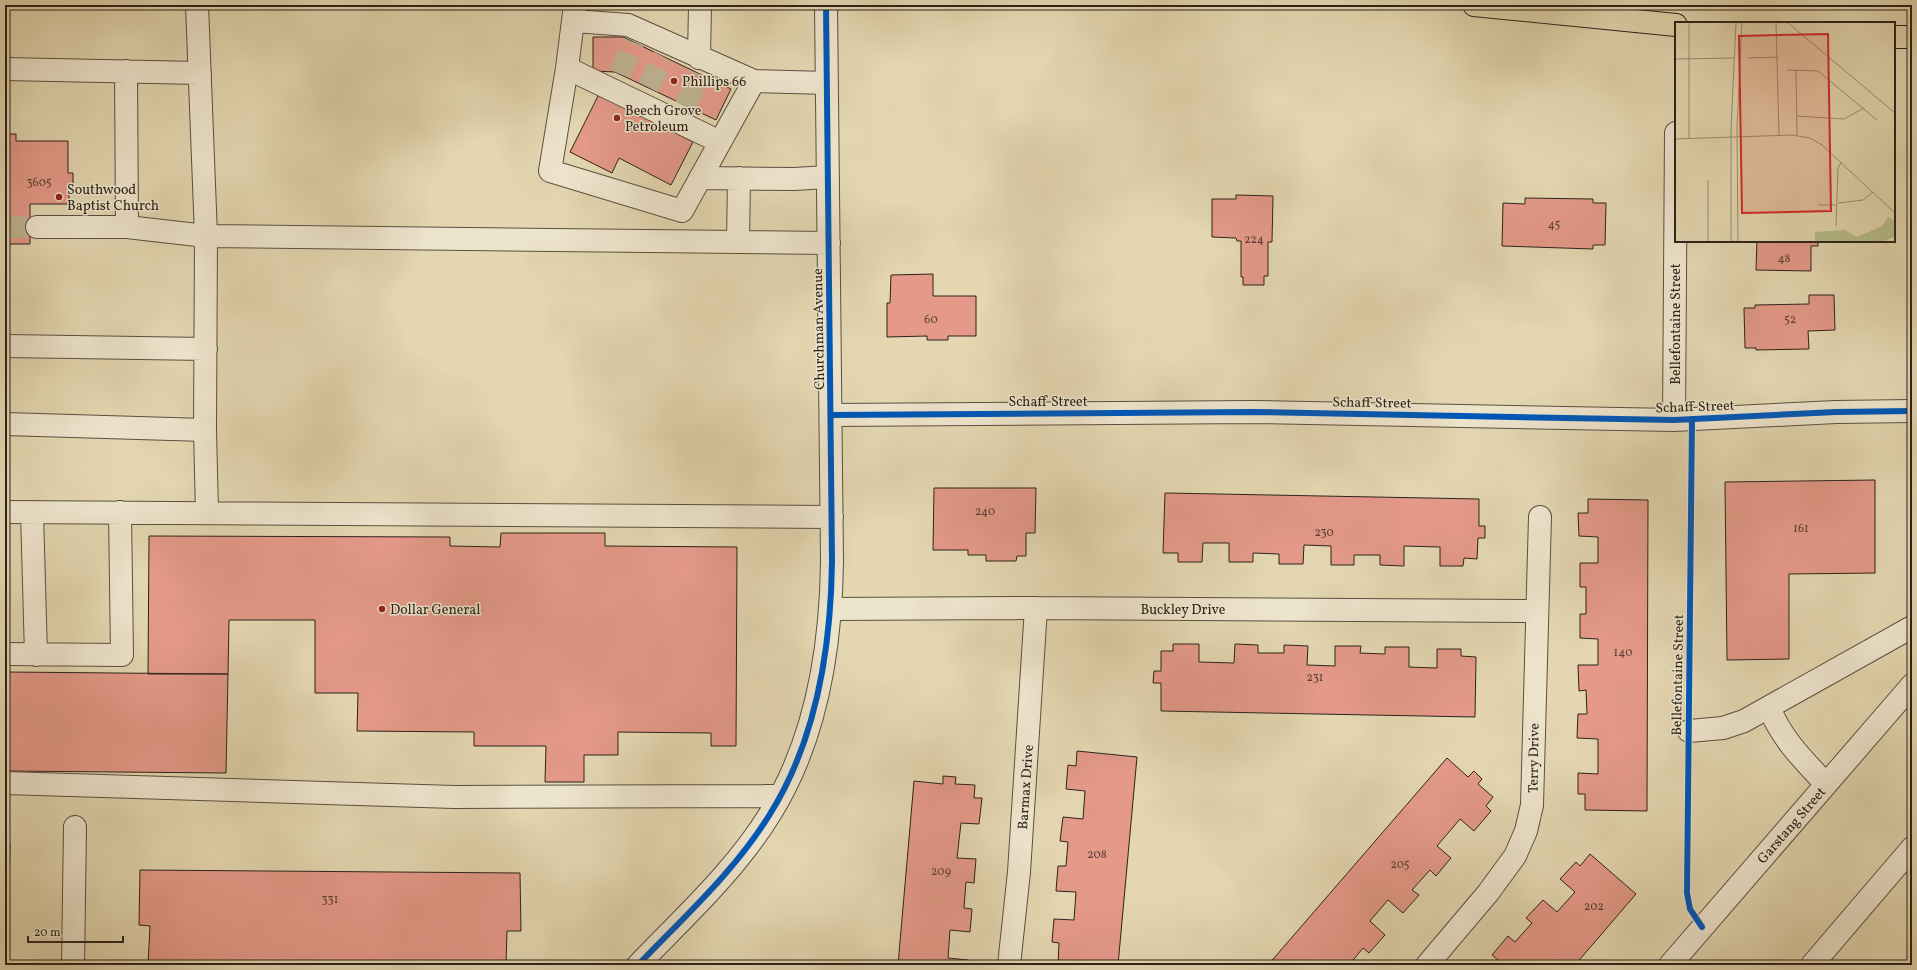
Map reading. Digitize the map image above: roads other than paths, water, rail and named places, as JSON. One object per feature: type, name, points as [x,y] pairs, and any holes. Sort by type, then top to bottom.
[{"type":"main road","points":[[1474,5],[1675,26]]},
{"type":"main road","points":[[1895,37],[1912,38]]},
{"type":"street","points":[[197,5],[206,236],[207,513]]},
{"type":"street","points":[[700,5],[701,64]]},
{"type":"street","name":"Churchman Avenue","points":[[638,965],[718,881],[740,855],[770,814],[780,796],[798,755],[810,724],[818,696],[826,653],[830,609],[832,517],[826,5]]},
{"type":"street","points":[[754,81],[682,211],[550,171],[567,68],[574,13],[628,25],[636,36],[667,50],[701,64],[754,81],[827,83]]},
{"type":"street","points":[[567,68],[617,82],[682,113],[720,142]]},
{"type":"street","points":[[5,69],[200,73]]},
{"type":"street","points":[[126,71],[127,226]]},
{"type":"street","points":[[700,178],[828,177]]},
{"type":"street","points":[[738,242],[739,178]]},
{"type":"street","points":[[37,227],[127,226],[206,236],[829,243]]},
{"type":"street","name":"Bellefontaine Street","points":[[1674,420],[1675,242]]},
{"type":"street","points":[[5,346],[206,349]]},
{"type":"street","name":"Schaff Street","points":[[831,415],[1253,412],[1674,420],[1836,412],[1912,411]]},
{"type":"street","points":[[5,424],[206,430]]},
{"type":"street","points":[[5,512],[832,517]]},
{"type":"street","points":[[32,512],[36,655]]},
{"type":"street","points":[[5,654],[122,655],[120,512]]},
{"type":"street","name":"Terry Drive","points":[[1427,965],[1488,893],[1515,856],[1526,831],[1532,805],[1540,517]]},
{"type":"street","name":"Buckley Drive","points":[[830,609],[1036,608],[1537,611]]},
{"type":"street","name":"Barmax Drive","points":[[1009,965],[1020,864],[1036,608]]},
{"type":"street","points":[[1689,731],[1723,728],[1744,721],[1912,627]]},
{"type":"street","name":"Garstang Street","points":[[1670,965],[1912,685]]},
{"type":"street","points":[[1769,707],[1775,721],[1790,744],[1826,784]]},
{"type":"street","points":[[5,783],[454,797],[780,796]]},
{"type":"street","points":[[73,965],[75,827]]},
{"type":"street","points":[[1812,965],[1912,848]]},
{"type":"tunnel","points":[[620,74],[633,42]]},
{"type":"tunnel","points":[[648,87],[664,57]]},
{"type":"tunnel","points":[[686,106],[699,74]]},
{"type":"tunnel","points":[[5,227],[37,227]]},
{"type":"place","name":"Phillips 66","points":[[674,81]]},
{"type":"place","name":"Beech Grove Petroleum","points":[[617,118]]},
{"type":"place","name":"Southwood Baptist Church","points":[[59,197]]},
{"type":"place","name":"Dollar General","points":[[382,609]]}]
